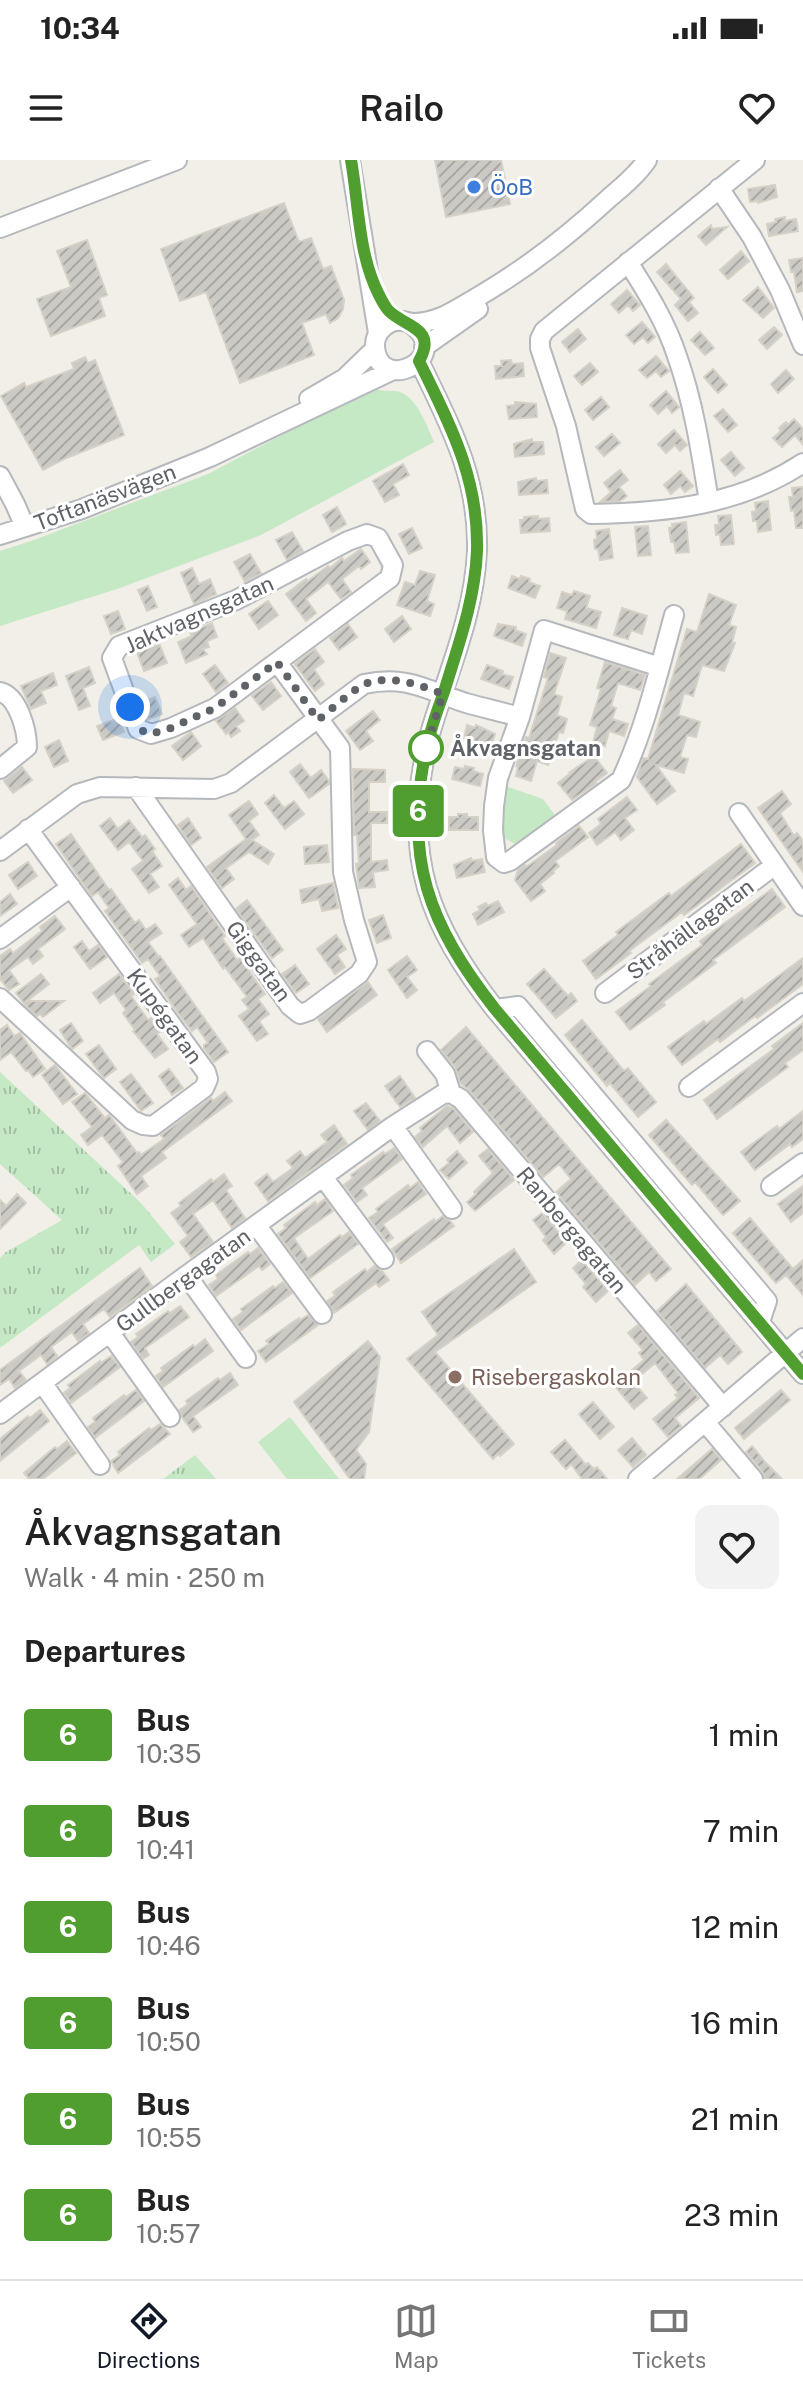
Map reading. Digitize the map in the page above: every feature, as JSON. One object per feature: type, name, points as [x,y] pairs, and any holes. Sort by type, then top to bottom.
[{"type":"street","points":[[0,228],[177,160]]},
{"type":"street","points":[[350,160],[379,360],[410,362],[437,398],[458,442],[474,504],[477,548],[468,613],[426,748],[419,791],[419,856],[428,893],[450,945],[467,974],[495,1009],[518,1006],[767,1301],[760,1322],[803,1374]]},
{"type":"street","name":"Toftanäsvägen","points":[[210,457],[345,378],[376,341],[384,326],[430,321],[451,313],[508,279],[593,213],[644,164],[658,160]]},
{"type":"street","points":[[755,160],[544,331],[540,348],[566,426],[585,509],[591,514],[644,513],[730,498],[786,475],[803,463]]},
{"type":"street","points":[[719,188],[752,237],[780,290],[803,345]]},
{"type":"street","points":[[628,262],[657,309],[677,353],[695,414],[709,502]]},
{"type":"street","points":[[368,271],[388,310],[423,336],[410,362]]},
{"type":"street","name":"Toftanäsvägen","points":[[0,535],[82,509],[210,457],[410,362],[478,309],[508,279]]},
{"type":"street","points":[[0,476],[25,527]]},
{"type":"street","name":"Jaktvagnsgatan","points":[[367,534],[378,538],[393,565],[390,578],[277,662],[215,708],[151,734],[138,729],[112,658],[119,646],[236,600],[348,541],[367,534]]},
{"type":"street","points":[[660,667],[544,630],[520,717],[498,778],[493,830],[496,857],[504,863],[510,861],[621,780],[660,667],[674,615]]},
{"type":"street","points":[[277,662],[318,720]]},
{"type":"street","points":[[0,851],[77,794],[100,787],[214,789],[231,783],[364,684],[386,680],[423,686],[463,702],[520,717]]},
{"type":"street","points":[[0,692],[7,694],[14,702],[27,737],[27,747],[0,769]]},
{"type":"street","name":"Giggatan","points":[[136,787],[290,1006],[300,1014],[309,1011],[359,974],[367,962],[343,872],[340,748],[318,720]]},
{"type":"street","points":[[739,813],[803,906]]},
{"type":"street","name":"Kupégatan","points":[[0,998],[132,1120],[143,1125],[153,1126],[204,1088],[208,1079],[206,1072],[28,829]]},
{"type":"street","name":"Stråhällagatan","points":[[605,993],[775,865]]},
{"type":"street","points":[[0,939],[71,887]]},
{"type":"street","points":[[689,1087],[803,1003]]},
{"type":"street","name":"Ranbergagatan","points":[[427,1051],[445,1074],[451,1093],[461,1099],[723,1407]]},
{"type":"street","name":"Gullbergagatan","points":[[0,1414],[393,1126],[443,1094],[451,1093]]},
{"type":"street","points":[[393,1126],[452,1209]]},
{"type":"street","points":[[771,1186],[803,1163]]},
{"type":"street","points":[[323,1177],[384,1259]]},
{"type":"street","name":"Gullbergagatan","points":[[257,1226],[322,1314]]},
{"type":"street","points":[[187,1276],[246,1358]]},
{"type":"street","name":"Gullbergagatan","points":[[110,1333],[170,1417]]},
{"type":"street","points":[[638,1479],[803,1338]]},
{"type":"street","points":[[43,1384],[100,1465]]},
{"type":"street","points":[[705,1422],[753,1479]]},
{"type":"green space","points":[[374,388],[400,392],[412,401],[434,442],[261,535],[120,588],[0,626],[0,551],[208,474]]},
{"type":"green space","points":[[502,785],[543,799],[557,818],[519,846],[500,836]]},
{"type":"green space","points":[[0,1072],[141,1203],[175,1244],[151,1262],[139,1245],[0,1348],[0,1258],[62,1220],[0,1164]]},
{"type":"green space","points":[[290,1417],[339,1479],[287,1479],[258,1442]]},
{"type":"green space","points":[[195,1455],[216,1479],[163,1479]]},
{"type":"building","name":"ÖoB","points":[[435,160],[501,160],[510,204],[446,217]]},
{"type":"building","points":[[775,185],[777,197],[758,203],[750,202],[748,189]]},
{"type":"building","points":[[284,203],[299,242],[311,238],[323,269],[331,266],[344,300],[343,309],[338,318],[330,323],[326,314],[302,323],[314,355],[240,383],[206,292],[180,301],[161,249]]},
{"type":"building","points":[[785,217],[785,221],[796,219],[798,231],[769,236],[767,224]]},
{"type":"building","points":[[711,225],[712,229],[727,227],[706,245],[698,236]]},
{"type":"building","points":[[87,240],[107,295],[99,298],[105,316],[51,336],[37,299],[71,287],[57,251]]},
{"type":"building","points":[[741,251],[749,261],[728,279],[720,270]]},
{"type":"building","points":[[803,258],[803,291],[797,292],[789,260]]},
{"type":"building","points":[[666,264],[694,298],[689,302],[698,313],[688,321],[675,305],[681,299],[657,272]]},
{"type":"building","points":[[758,287],[774,308],[763,318],[743,300]]},
{"type":"building","points":[[627,290],[640,305],[633,311],[628,305],[619,313],[611,304]]},
{"type":"building","points":[[642,322],[655,337],[648,343],[643,337],[634,344],[626,335]]},
{"type":"building","points":[[774,327],[782,335],[767,349],[759,340]]},
{"type":"building","points":[[578,329],[586,339],[570,352],[562,342]]},
{"type":"building","points":[[700,332],[714,348],[705,355],[691,340]]},
{"type":"building","points":[[656,356],[669,371],[661,377],[656,371],[647,378],[639,370]]},
{"type":"building","points":[[85,357],[88,363],[95,360],[124,435],[43,470],[1,396],[24,383],[26,387],[74,369],[72,363]]},
{"type":"building","points":[[511,360],[512,364],[523,363],[524,376],[496,379],[495,366],[502,366],[501,361]]},
{"type":"building","points":[[590,363],[598,372],[582,385],[574,376]]},
{"type":"building","points":[[713,369],[727,385],[718,393],[704,377]]},
{"type":"building","points":[[786,370],[794,379],[778,393],[771,384]]},
{"type":"building","points":[[666,391],[679,407],[672,413],[667,406],[658,414],[650,405]]},
{"type":"building","points":[[601,397],[609,407],[593,420],[585,410]]},
{"type":"building","points":[[515,402],[536,404],[537,417],[509,419],[507,406],[515,405]]},
{"type":"building","points":[[723,409],[737,425],[728,432],[714,416]]},
{"type":"building","points":[[794,419],[803,429],[803,445],[795,435],[782,447],[773,438],[781,431],[779,428]]},
{"type":"building","points":[[674,430],[687,445],[680,451],[675,445],[666,453],[658,444]]},
{"type":"building","points":[[612,434],[620,443],[604,456],[596,447]]},
{"type":"building","points":[[532,439],[532,442],[543,442],[544,454],[515,457],[514,444]]},
{"type":"building","points":[[731,452],[744,468],[735,476],[721,460]]},
{"type":"building","points":[[403,464],[409,475],[393,484],[399,495],[385,502],[373,481]]},
{"type":"building","points":[[620,470],[628,480],[619,487],[627,496],[620,501],[600,502],[611,492],[604,483]]},
{"type":"building","points":[[680,471],[693,486],[685,492],[680,486],[671,494],[664,485]]},
{"type":"building","points":[[536,478],[536,481],[547,480],[548,493],[519,495],[518,482]]},
{"type":"building","points":[[803,487],[803,528],[796,528],[789,497],[793,497],[792,488]]},
{"type":"building","points":[[768,501],[771,530],[758,532],[752,512],[756,511],[755,503]]},
{"type":"building","points":[[337,507],[346,524],[332,532],[323,515]]},
{"type":"building","points":[[731,515],[734,544],[721,545],[720,534],[716,535],[718,516]]},
{"type":"building","points":[[538,516],[538,519],[549,518],[550,531],[521,533],[520,520]]},
{"type":"building","points":[[686,522],[689,552],[676,553],[669,528],[673,527],[672,524]]},
{"type":"building","points":[[648,526],[651,555],[638,556],[635,527]]},
{"type":"building","points":[[412,528],[422,548],[409,554],[399,534]]},
{"type":"building","points":[[609,529],[613,558],[600,560],[598,549],[595,549],[596,531]]},
{"type":"building","points":[[292,532],[303,551],[287,560],[276,540]]},
{"type":"building","points":[[361,549],[370,562],[342,579],[351,592],[341,599],[328,582],[306,599],[316,613],[306,621],[286,594],[306,579],[308,581],[328,566],[330,568],[342,558],[344,561]]},
{"type":"building","points":[[250,554],[261,573],[245,582],[234,562]]},
{"type":"building","points":[[192,568],[199,584],[210,579],[216,594],[194,604],[181,573]]},
{"type":"building","points":[[420,571],[435,575],[427,601],[434,604],[430,616],[397,605],[405,582],[415,585]]},
{"type":"building","points":[[512,576],[530,579],[529,582],[540,586],[535,598],[508,588]]},
{"type":"building","points":[[148,586],[157,607],[147,611],[138,590]]},
{"type":"building","points":[[574,591],[590,596],[586,608],[601,612],[596,628],[565,619],[567,611],[557,608],[562,592],[572,595]]},
{"type":"building","points":[[709,594],[736,605],[729,625],[736,627],[732,643],[735,643],[724,671],[702,665],[693,696],[684,693],[678,715],[700,722],[696,737],[687,735],[680,757],[688,759],[684,773],[656,765],[675,791],[657,804],[637,777],[643,758],[648,759],[687,629],[697,632]]},
{"type":"building","points":[[268,601],[278,615],[259,629],[249,614]]},
{"type":"building","points":[[622,608],[647,616],[642,634],[631,630],[628,639],[614,635]]},
{"type":"building","points":[[118,611],[125,629],[111,634],[104,616]]},
{"type":"building","points":[[402,616],[411,629],[394,642],[385,629]]},
{"type":"building","points":[[212,623],[217,637],[207,641],[209,647],[203,649],[207,654],[186,663],[178,642],[192,636],[190,632]]},
{"type":"building","points":[[348,624],[357,637],[339,650],[330,638]]},
{"type":"building","points":[[498,624],[516,627],[515,630],[526,634],[522,646],[494,636]]},
{"type":"building","points":[[159,643],[167,663],[144,671],[137,652]]},
{"type":"building","points":[[315,649],[324,662],[314,669],[324,684],[315,691],[295,664]]},
{"type":"building","points":[[550,653],[566,658],[554,694],[562,697],[557,715],[567,719],[563,733],[559,732],[548,765],[537,761],[531,781],[516,776],[516,766],[526,737],[529,738],[548,678],[544,677]]},
{"type":"building","points":[[605,662],[645,675],[640,690],[618,683],[611,706],[616,708],[612,719],[628,724],[624,736],[609,731],[605,746],[593,743],[597,727],[590,725]]},
{"type":"building","points":[[215,665],[228,683],[216,692],[203,674]]},
{"type":"building","points":[[487,665],[513,677],[509,689],[481,679]]},
{"type":"building","points":[[89,667],[95,683],[83,688],[90,706],[79,710],[66,676]]},
{"type":"building","points":[[53,673],[57,685],[41,691],[46,703],[31,709],[21,686]]},
{"type":"building","points":[[271,682],[281,696],[263,710],[252,696]]},
{"type":"building","points":[[155,697],[162,714],[147,720],[141,702]]},
{"type":"building","points":[[235,708],[244,721],[236,726],[240,731],[231,737],[216,721]]},
{"type":"building","points":[[373,711],[380,720],[366,731],[373,741],[360,750],[346,731]]},
{"type":"building","points":[[119,718],[124,732],[103,740],[97,726]]},
{"type":"building","points":[[467,725],[475,728],[476,725],[495,734],[491,746],[464,738]]},
{"type":"building","points":[[191,732],[201,746],[183,760],[172,746]]},
{"type":"building","points":[[59,740],[68,761],[54,767],[45,747]]},
{"type":"building","points":[[594,756],[607,773],[572,800],[558,783]]},
{"type":"building","points":[[300,764],[311,778],[321,770],[329,784],[309,798],[290,772]]},
{"type":"building","points":[[465,766],[483,774],[480,786],[452,779],[455,767],[464,769]]},
{"type":"building","points":[[22,767],[32,780],[13,793],[4,781]]},
{"type":"building","points":[[353,769],[385,770],[385,782],[369,782],[369,812],[387,812],[387,823],[371,823],[371,862],[387,860],[388,870],[373,872],[375,887],[359,888]]},
{"type":"building","points":[[782,791],[791,804],[780,813],[794,836],[797,833],[803,841],[803,872],[758,808]]},
{"type":"building","points":[[274,795],[284,808],[294,801],[304,814],[285,829],[265,803]]},
{"type":"building","points":[[627,797],[637,810],[625,818],[634,830],[621,840],[615,832],[597,845],[589,833],[601,824],[598,819]]},
{"type":"building","points":[[249,801],[258,814],[249,821],[259,835],[252,840],[274,854],[268,864],[249,852],[226,868],[234,879],[222,888],[207,867],[246,839],[229,815]]},
{"type":"building","points":[[458,814],[478,817],[478,830],[449,830],[449,817],[458,817]]},
{"type":"building","points":[[110,818],[118,829],[129,820],[155,849],[152,851],[162,866],[150,874],[159,887],[149,893],[132,869],[143,861],[129,842],[118,850],[100,826]]},
{"type":"building","points":[[188,818],[201,838],[191,845],[178,825]]},
{"type":"building","points":[[579,826],[588,837],[555,861],[559,866],[540,884],[545,891],[531,901],[515,880],[518,870],[557,845]]},
{"type":"building","points":[[71,834],[135,923],[139,920],[146,930],[155,924],[162,933],[148,942],[228,1052],[214,1062],[204,1048],[208,1043],[197,1027],[192,1031],[178,1013],[155,979],[160,976],[148,959],[142,963],[105,911],[109,908],[98,892],[92,896],[56,844]]},
{"type":"building","points":[[741,844],[755,863],[684,915],[682,912],[596,979],[583,961],[618,935],[616,932]]},
{"type":"building","points":[[327,845],[329,862],[305,864],[304,847]]},
{"type":"building","points":[[471,858],[472,861],[482,859],[485,872],[457,878],[454,865]]},
{"type":"building","points":[[28,862],[37,876],[18,889],[9,875]]},
{"type":"building","points":[[178,878],[186,890],[191,886],[225,936],[222,938],[237,960],[240,958],[265,994],[258,999],[269,1014],[259,1021],[268,1034],[257,1041],[239,1016],[249,1009],[242,1000],[247,997],[225,967],[223,969],[203,938],[189,947],[181,935],[197,924],[169,885]]},
{"type":"building","points":[[333,883],[338,908],[322,911],[319,899],[302,903],[300,890]]},
{"type":"building","points":[[772,889],[785,907],[713,960],[716,963],[630,1030],[616,1012],[702,945],[700,941]]},
{"type":"building","points":[[10,894],[17,904],[0,916],[0,902]]},
{"type":"building","points":[[247,900],[283,950],[272,958],[236,909]]},
{"type":"building","points":[[498,901],[504,912],[478,925],[473,914],[480,910],[478,907]]},
{"type":"building","points":[[383,915],[391,938],[377,943],[369,920]]},
{"type":"building","points":[[55,916],[65,929],[38,949],[43,956],[33,964],[28,957],[9,970],[19,984],[9,990],[0,979],[0,956],[10,949],[13,953],[42,931],[40,927]]},
{"type":"building","points":[[336,935],[346,949],[337,955],[345,967],[335,974],[317,949]]},
{"type":"building","points":[[82,941],[89,951],[98,945],[107,957],[90,969],[74,947]]},
{"type":"building","points":[[407,956],[417,970],[407,977],[417,990],[407,998],[388,970]]},
{"type":"building","points":[[803,958],[803,984],[757,1018],[755,1016],[720,1042],[718,1039],[682,1065],[668,1047],[742,998],[744,1001]]},
{"type":"building","points":[[295,965],[309,984],[296,993],[282,974]]},
{"type":"building","points":[[544,969],[568,996],[571,993],[577,1001],[556,1018],[527,984]]},
{"type":"building","points":[[41,974],[49,984],[27,1001],[64,1001],[43,1017],[40,1014],[37,1016],[16,993]]},
{"type":"building","points":[[119,974],[148,1020],[151,1018],[161,1031],[157,1034],[168,1049],[155,1058],[133,1031],[123,1013],[126,1010],[114,993],[100,1003],[93,993]]},
{"type":"building","points":[[368,982],[377,995],[327,1032],[318,1019]]},
{"type":"building","points":[[582,1020],[624,1071],[628,1068],[656,1102],[638,1117],[610,1083],[607,1086],[565,1035]]},
{"type":"building","points":[[71,1023],[83,1041],[72,1049],[60,1030]]},
{"type":"building","points":[[803,1023],[803,1050],[785,1063],[788,1067],[717,1119],[704,1100],[774,1049],[772,1046]]},
{"type":"building","points":[[7,1025],[14,1036],[20,1033],[45,1069],[33,1077],[11,1052],[0,1060],[0,1030]]},
{"type":"building","points":[[466,1027],[671,1269],[656,1281],[649,1272],[635,1285],[556,1192],[571,1179],[559,1164],[543,1177],[460,1083],[455,1067],[441,1050]]},
{"type":"building","points":[[99,1045],[116,1069],[104,1078],[86,1054]]},
{"type":"building","points":[[55,1065],[77,1094],[63,1104],[42,1075]]},
{"type":"building","points":[[169,1069],[183,1088],[172,1095],[159,1076]]},
{"type":"building","points":[[131,1074],[153,1103],[141,1111],[120,1082]]},
{"type":"building","points":[[400,1076],[415,1098],[400,1107],[385,1086]]},
{"type":"building","points":[[225,1092],[232,1101],[162,1152],[166,1158],[141,1176],[148,1186],[137,1194],[118,1166],[123,1162],[102,1135],[88,1145],[81,1135],[92,1127],[72,1102],[85,1093],[105,1118],[109,1115],[141,1155],[164,1139],[161,1135],[211,1098],[213,1101]]},
{"type":"building","points":[[366,1103],[380,1121],[368,1130],[354,1111]]},
{"type":"building","points":[[447,1106],[453,1108],[473,1132],[460,1143],[447,1126],[423,1147],[415,1137],[422,1131],[420,1128]]},
{"type":"building","points":[[803,1111],[803,1139],[792,1147],[790,1144],[755,1170],[741,1152]]},
{"type":"building","points":[[666,1120],[740,1201],[723,1215],[649,1135]]},
{"type":"building","points":[[334,1125],[347,1144],[268,1201],[255,1183],[267,1174],[273,1182],[293,1168],[287,1161],[300,1151],[305,1158],[327,1142],[321,1135]]},
{"type":"building","points":[[394,1148],[402,1159],[362,1188],[367,1195],[357,1202],[344,1185],[353,1178],[351,1175],[383,1152],[385,1154]]},
{"type":"building","points":[[488,1149],[514,1180],[475,1211],[467,1202],[493,1173],[479,1156]]},
{"type":"building","points":[[457,1151],[467,1163],[449,1179],[440,1170]]},
{"type":"building","points":[[224,1174],[232,1186],[226,1190],[245,1218],[232,1228],[213,1200],[193,1214],[213,1242],[191,1257],[180,1242],[188,1236],[171,1213],[181,1206],[179,1203],[211,1179],[213,1182]]},
{"type":"building","points":[[418,1182],[426,1194],[383,1224],[393,1238],[387,1242],[369,1218],[408,1185],[410,1188]]},
{"type":"building","points":[[803,1186],[803,1213],[791,1222],[778,1204]]},
{"type":"building","points":[[17,1194],[26,1203],[0,1229],[0,1200],[6,1206]]},
{"type":"building","points":[[325,1199],[333,1211],[294,1238],[308,1259],[340,1235],[342,1237],[349,1232],[358,1244],[310,1278],[278,1234],[286,1228],[284,1225],[315,1202],[317,1205]]},
{"type":"building","points":[[542,1213],[567,1242],[554,1254],[533,1220]]},
{"type":"building","points":[[443,1216],[454,1226],[401,1263],[392,1249]]},
{"type":"building","points":[[750,1218],[793,1269],[803,1260],[803,1295],[786,1275],[776,1283],[733,1233]]},
{"type":"building","points":[[258,1248],[270,1264],[262,1270],[259,1266],[216,1296],[209,1285],[218,1279],[216,1275]]},
{"type":"building","points":[[514,1249],[536,1282],[435,1352],[514,1444],[493,1459],[407,1359],[438,1335],[422,1312]]},
{"type":"building","points":[[582,1260],[608,1291],[596,1302],[573,1268]]},
{"type":"building","points":[[374,1266],[389,1280],[379,1287],[376,1283],[334,1313],[327,1301],[335,1296],[333,1292]]},
{"type":"building","points":[[140,1268],[152,1286],[110,1317],[104,1309],[83,1324],[89,1333],[78,1341],[72,1332],[51,1347],[57,1356],[47,1364],[41,1355],[19,1371],[26,1380],[15,1388],[9,1379],[0,1385],[0,1370]]},
{"type":"building","points":[[283,1282],[292,1293],[241,1330],[233,1319],[243,1312],[241,1309]]},
{"type":"building","points":[[686,1284],[742,1352],[728,1364],[720,1355],[705,1368],[657,1311]]},
{"type":"building","points":[[180,1306],[189,1317],[145,1348],[149,1355],[143,1359],[131,1342],[138,1337],[136,1334]]},
{"type":"building","points":[[308,1315],[318,1325],[266,1362],[258,1351],[269,1344],[266,1341]]},
{"type":"building","points":[[638,1325],[699,1398],[675,1418],[681,1426],[668,1437],[653,1419],[678,1398],[675,1395],[678,1393],[655,1363],[633,1382],[647,1398],[634,1409],[614,1385],[644,1360],[639,1353],[643,1350],[628,1333]]},
{"type":"building","points":[[205,1339],[213,1351],[163,1387],[156,1376],[163,1371],[161,1368]]},
{"type":"building","points":[[368,1341],[380,1357],[369,1432],[356,1450],[366,1464],[364,1479],[350,1479],[294,1402]]},
{"type":"building","points":[[111,1356],[120,1367],[71,1403],[64,1393],[70,1388],[68,1385]]},
{"type":"building","points":[[230,1373],[238,1385],[193,1416],[201,1427],[193,1432],[180,1410],[188,1404],[186,1401]]},
{"type":"building","points":[[136,1390],[144,1401],[95,1438],[88,1427],[95,1422],[93,1418]]},
{"type":"building","points":[[781,1390],[790,1400],[744,1439],[735,1428]]},
{"type":"building","points":[[593,1402],[614,1427],[600,1439],[579,1414]]},
{"type":"building","points":[[40,1410],[49,1421],[0,1461],[0,1439]]},
{"type":"building","points":[[160,1424],[170,1434],[118,1473],[111,1461],[120,1455],[118,1452],[149,1428],[151,1430]]},
{"type":"building","points":[[632,1438],[646,1455],[633,1467],[618,1450]]},
{"type":"building","points":[[565,1440],[586,1465],[588,1463],[594,1469],[597,1467],[607,1479],[582,1479],[571,1464],[566,1469],[551,1452]]},
{"type":"building","points":[[67,1441],[76,1453],[43,1479],[29,1479],[24,1473]]},
{"type":"building","points":[[752,1446],[782,1479],[765,1479],[746,1452]]},
{"type":"building","points":[[712,1449],[721,1460],[704,1475],[699,1479],[677,1479]]},
{"type":"bus line","name":"6","points":[[351,160],[368,271],[388,310],[418,329],[423,336],[423,355],[419,361],[458,442],[474,504],[477,548],[468,613],[426,748],[419,791],[419,856],[436,915],[467,974],[803,1374]]},
{"type":"place","name":"ÖoB","points":[[474,187]]},
{"type":"place","name":"Åkvagnsgatan","points":[[426,748]]},
{"type":"place","name":"Risebergaskolan","points":[[455,1377]]},
{"type":"route","points":[[130,707],[138,729],[151,734],[171,728],[215,708],[277,662],[318,720],[364,684],[386,680],[423,686],[443,694],[426,748]]}]
